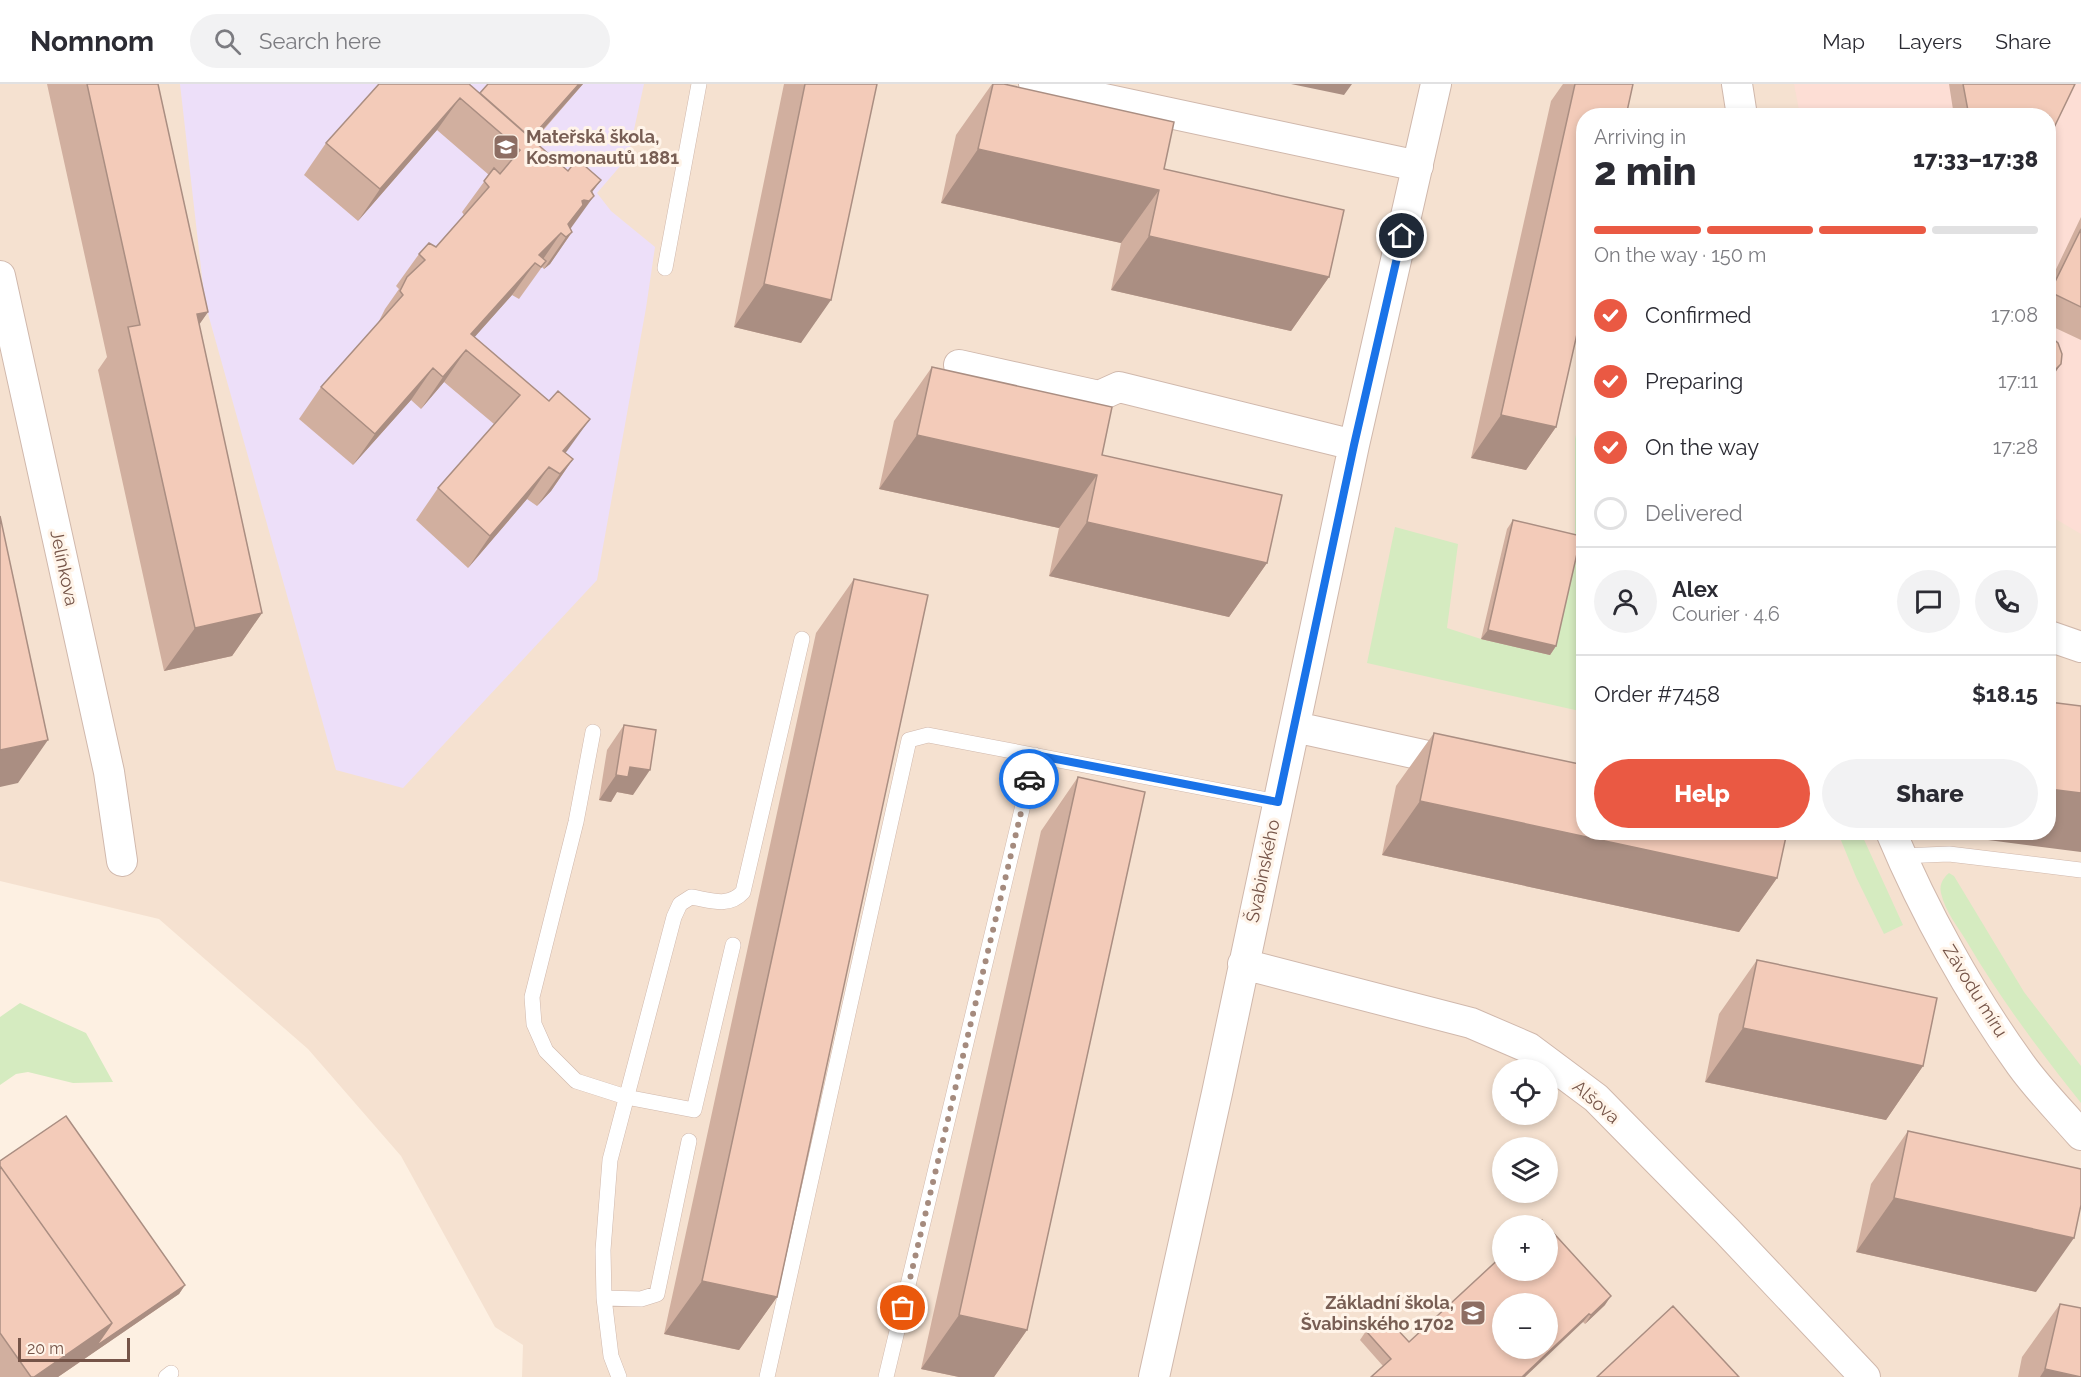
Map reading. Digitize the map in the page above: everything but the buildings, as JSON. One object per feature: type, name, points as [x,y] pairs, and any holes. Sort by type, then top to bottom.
[{"type":"street","points":[[1034,84],[1418,166]]},
{"type":"street","name":"Švabinského","points":[[1154,1377],[1217,1093],[1354,445],[1436,84]]},
{"type":"street","points":[[1737,84],[1741,108]]},
{"type":"street","name":"Jelínkova","points":[[0,276],[106,761],[122,861]]},
{"type":"street","points":[[959,365],[1099,396],[1119,387],[1354,445]]},
{"type":"street","points":[[2056,638],[2081,647]]},
{"type":"street","points":[[1295,727],[1488,769]]},
{"type":"street","name":"Závodu míru","points":[[1896,844],[1963,975],[2022,1066],[2081,1135]]},
{"type":"street","name":"Alšova","points":[[1243,964],[1471,1023],[1529,1048],[1596,1098],[1727,1231],[1865,1377]]},
{"type":"lane","points":[[665,268],[699,84]]},
{"type":"lane","points":[[619,1377],[610,1356],[604,1298],[603,1250],[610,1160],[674,917],[680,904],[691,897],[724,902],[735,900],[743,892],[802,639]]},
{"type":"lane","points":[[593,732],[576,822],[532,997],[534,1024],[546,1051],[576,1081],[626,1097],[694,1110],[733,945]]},
{"type":"lane","points":[[766,1377],[909,740],[928,735],[1278,802]]},
{"type":"lane","points":[[886,1377],[1035,755]]},
{"type":"lane","points":[[1896,844],[1949,854],[2081,870]]},
{"type":"lane","points":[[604,1298],[641,1299],[657,1294],[689,1141]]},
{"type":"shaded area","points":[[0,84],[2081,84],[2081,1377],[522,1377],[523,1345],[495,1327],[401,1156],[308,1049],[159,919],[0,881]]},
{"type":"shaded area","points":[[180,84],[644,84],[628,157],[597,193],[611,211],[655,247],[597,580],[403,788],[336,770],[205,303]]},
{"type":"shaded area","points":[[1794,84],[2081,84],[2081,534],[2056,519],[2056,108],[1799,108]]},
{"type":"green space","points":[[1576,434],[1576,710],[1367,663],[1395,527],[1458,544],[1447,628],[1481,639],[1550,654],[1575,545]]},
{"type":"green space","points":[[1841,840],[1864,840],[1903,925],[1884,934]]},
{"type":"green space","points":[[1949,873],[1954,876],[2024,992],[2081,1066],[2081,1103],[2035,1044],[1952,919],[1945,906],[1941,890],[1942,882]]},
{"type":"green space","points":[[20,1003],[86,1033],[113,1082],[73,1083],[28,1072],[16,1074],[0,1085],[0,1017]]},
{"type":"way so far","points":[[903,1308],[1029,779]]},
{"type":"place","name":"Mateřská škola, Kosmonautů 1881","points":[[506,147]]},
{"type":"place","name":"Základní škola, Švabinského 1702","points":[[1473,1313]]},
{"type":"route","points":[[1029,779],[1035,755],[1278,802],[1354,445],[1402,236]]}]
